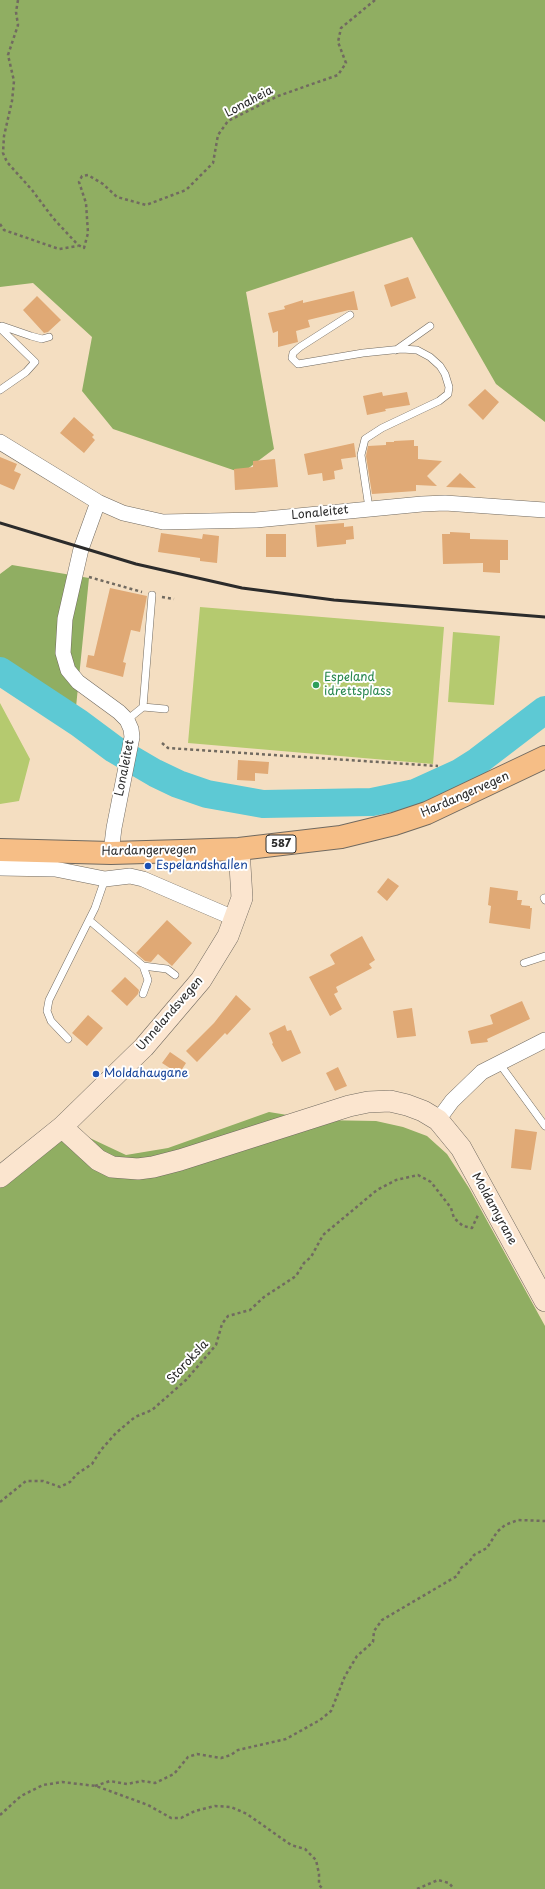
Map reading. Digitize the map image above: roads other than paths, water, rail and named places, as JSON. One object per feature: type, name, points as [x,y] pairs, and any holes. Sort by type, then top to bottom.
[{"type":"main road","name":"Hardangervegen","points":[[0,850],[111,852],[239,848],[341,837],[394,824],[427,812],[545,757]]},
{"type":"street","name":"Lonaleitet","points":[[0,442],[98,502],[123,513],[163,522],[256,520],[369,508],[445,503],[545,510]]},
{"type":"street","points":[[98,502],[81,549],[65,619],[63,653],[68,670],[78,682],[119,712],[127,720]]},
{"type":"street","name":"Lonaleitet","points":[[111,852],[114,828],[132,737],[127,720]]},
{"type":"street","name":"Unnelandsvegen","points":[[0,1178],[62,1127],[144,1046],[196,985],[219,952],[236,919],[242,898],[239,848]]},
{"type":"street","points":[[0,868],[55,869],[105,879],[130,876],[143,879],[236,919]]},
{"type":"street","points":[[62,1127],[98,1160],[112,1167],[138,1169],[160,1166],[349,1106],[368,1102],[390,1101],[407,1104],[438,1120],[452,1101],[482,1072],[545,1040]]},
{"type":"street","name":"Moldamyrane","points":[[438,1120],[461,1148],[545,1301]]},
{"type":"lane","points":[[350,315],[300,347],[293,353],[292,358],[298,364],[395,350],[417,350],[430,357],[445,374],[449,387],[448,394],[439,401],[382,428],[365,439],[361,455],[369,508]]},
{"type":"lane","points":[[0,390],[26,372],[35,362],[3,331],[1,328],[2,326],[42,339],[49,337]]},
{"type":"lane","points":[[395,350],[430,326]]},
{"type":"lane","points":[[143,707],[152,595]]},
{"type":"lane","points":[[127,720],[143,707],[165,709]]},
{"type":"lane","points":[[68,1039],[51,1021],[47,1010],[49,1000],[89,920],[105,879]]},
{"type":"lane","points":[[89,920],[144,966],[167,969],[175,975]]},
{"type":"lane","points":[[524,963],[545,956]]},
{"type":"lane","points":[[143,994],[148,980],[144,966]]},
{"type":"lane","points":[[498,1063],[545,1126]]},
{"type":"waterway","points":[[0,671],[79,723],[114,749],[155,773],[178,784],[207,794],[263,804],[372,802],[415,793],[459,773],[478,761],[545,710]]},
{"type":"railway","points":[[0,523],[136,564],[242,588],[334,600],[545,617]]},
{"type":"place","name":"Espeland idrettsplass","points":[[316,685]]},
{"type":"place","name":"Espelandshallen","points":[[148,866]]},
{"type":"place","name":"Moldahaugane","points":[[96,1074]]}]
